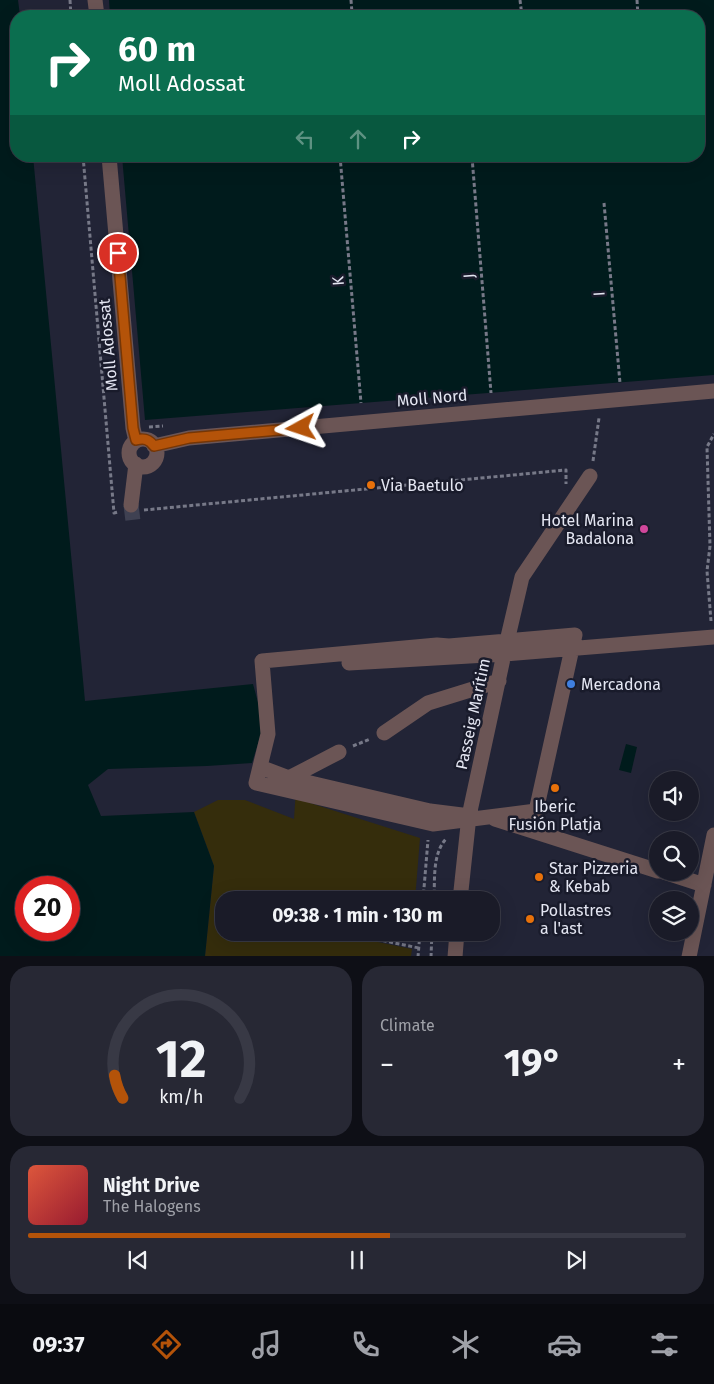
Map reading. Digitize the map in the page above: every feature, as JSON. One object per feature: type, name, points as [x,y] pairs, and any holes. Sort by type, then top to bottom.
[{"type":"street","name":"Moll Adossat","points":[[110,162],[133,428],[136,440]]},
{"type":"street","name":"Moll Nord","points":[[154,446],[189,438],[714,390]]},
{"type":"street","points":[[136,440],[148,440],[154,446],[156,454],[153,461],[144,466],[136,464],[130,458],[130,446],[136,440]]},
{"type":"street","points":[[131,505],[136,464]]},
{"type":"street","points":[[506,647],[522,577],[590,476]]},
{"type":"street","name":"Passeig Marítim","points":[[462,891],[477,818],[506,647],[572,648],[713,637]]},
{"type":"street","points":[[277,667],[506,647]]},
{"type":"street","points":[[506,647],[262,661],[268,734],[256,782],[433,824],[536,811],[572,648]]},
{"type":"street","points":[[384,733],[428,704],[499,681]]},
{"type":"street","points":[[289,778],[339,752]]},
{"type":"street","points":[[260,767],[289,778],[430,811],[477,818],[649,868]]},
{"type":"street","points":[[689,956],[714,835]]},
{"type":"street","points":[[692,881],[704,885]]},
{"type":"street","points":[[455,956],[456,941]]},
{"type":"path","name":"K","points":[[341,162],[361,403]]},
{"type":"path","name":"J","points":[[472,162],[491,393]]},
{"type":"path","name":"I","points":[[604,203],[620,383]]},
{"type":"path","points":[[596,445],[599,417]]},
{"type":"path","points":[[713,637],[707,571],[710,546],[707,447],[714,434]]},
{"type":"path","points":[[314,493],[566,470],[566,485]]},
{"type":"path","points":[[339,752],[384,733]]},
{"type":"path","points":[[435,891],[437,856],[442,844],[477,818]]},
{"type":"path","points":[[424,891],[428,837]]},
{"type":"path","points":[[385,941],[419,948]]},
{"type":"path","points":[[418,956],[419,941]]},
{"type":"path","points":[[431,956],[432,941]]},
{"type":"sand","points":[[296,789],[310,803],[420,838],[416,891],[215,891],[215,941],[373,941],[412,949],[411,956],[205,956],[214,866],[194,812],[218,800],[245,800],[294,819]]},
{"type":"shaded area","points":[[0,0],[18,0],[19,10],[10,10],[10,162],[34,162],[85,701],[253,684],[264,724],[252,763],[108,769],[88,785],[101,816],[194,812],[214,866],[205,956],[0,956]]},
{"type":"shaded area","points":[[109,0],[714,0],[714,375],[145,420],[123,162],[705,162],[705,10],[110,10]]},
{"type":"shaded area","points":[[626,744],[637,747],[631,773],[619,770]]},
{"type":"tunnel","points":[[131,505],[133,521]]},
{"type":"place","name":"Via Baetulo","points":[[371,485]]},
{"type":"place","name":"Hotel Marina Badalona","points":[[644,529]]},
{"type":"place","name":"Mercadona","points":[[571,684]]},
{"type":"place","name":"Iberic Fusión Platja","points":[[555,788]]},
{"type":"place","name":"Star Pizzeria & Kebab","points":[[539,877]]},
{"type":"place","name":"Pollastres a l'ast","points":[[530,919]]},
{"type":"route","points":[[118,253],[133,428],[136,440],[148,440],[154,446],[189,438],[301,428]]}]
